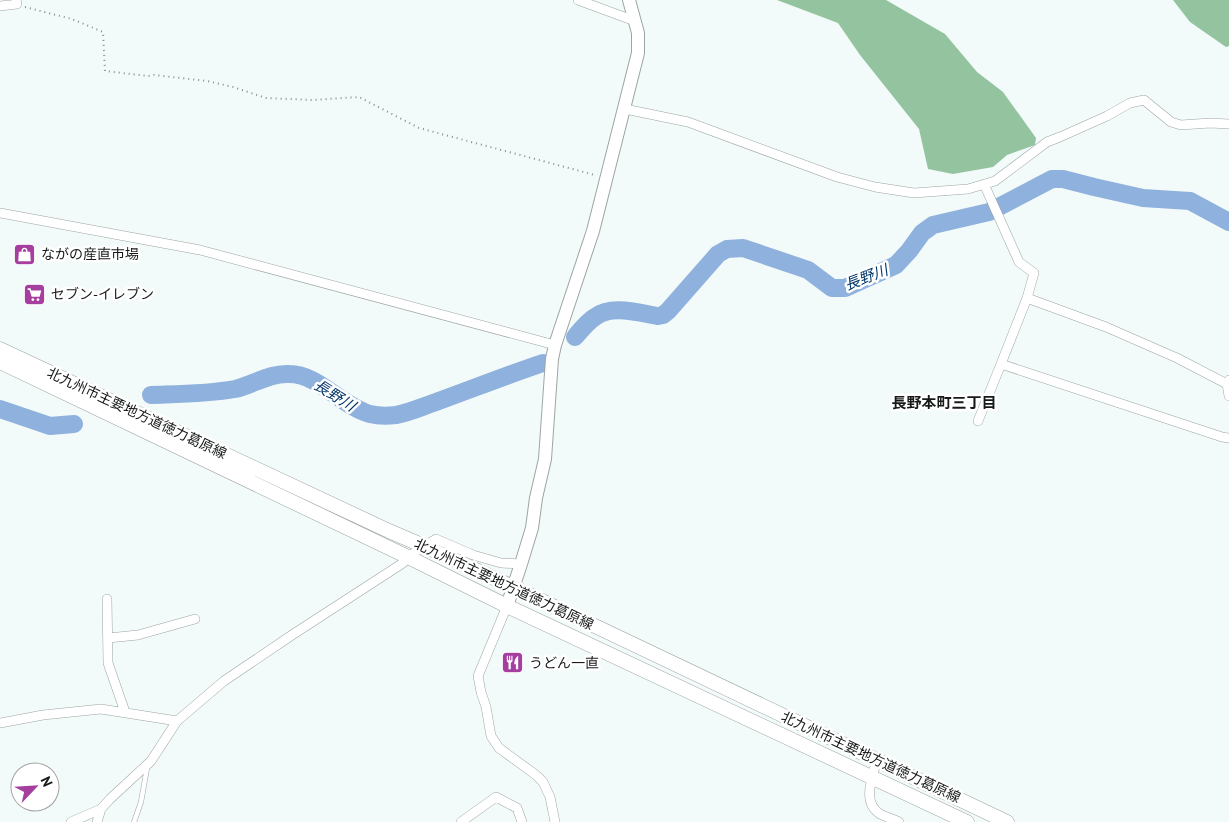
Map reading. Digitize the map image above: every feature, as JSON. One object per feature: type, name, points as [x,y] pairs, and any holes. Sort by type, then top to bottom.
[{"type":"main road","name":"北九州市主要地方道徳力葛原線","points":[[0,349],[380,527],[513,587],[1007,822]]},
{"type":"main road","name":"北九州市主要地方道徳力葛原線","points":[[0,362],[408,556],[507,606],[966,822]]},
{"type":"street","points":[[578,0],[636,21]]},
{"type":"street","points":[[554,822],[550,797],[543,782],[536,774],[499,748],[491,736],[478,676],[507,606],[532,528],[536,498],[545,458],[552,359],[555,345],[593,231],[638,53],[636,21],[629,0]]},
{"type":"street","points":[[0,6],[16,2]]},
{"type":"street","points":[[625,109],[688,122],[837,177],[875,188],[914,193],[968,189],[995,181],[1047,142],[1107,116],[1130,103],[1144,100],[1172,122],[1181,125],[1229,124]]},
{"type":"street","points":[[978,420],[1027,298],[1034,273],[1019,262],[984,184]]},
{"type":"street","points":[[0,213],[200,250],[555,345]]},
{"type":"street","points":[[1027,298],[1106,327],[1228,382],[1229,396]]},
{"type":"street","points":[[1001,364],[1222,438],[1229,438]]},
{"type":"street","points":[[71,822],[101,809],[150,761],[177,721],[224,681],[403,563],[408,556],[436,539],[473,555],[501,563],[521,564]]},
{"type":"street","points":[[106,599],[108,663],[125,712]]},
{"type":"street","points":[[108,638],[138,635],[194,619]]},
{"type":"street","points":[[0,723],[43,715],[101,709],[177,721]]},
{"type":"street","points":[[877,759],[869,792],[870,804],[879,813],[899,822]]},
{"type":"street","points":[[461,822],[496,797],[517,808],[522,822]]},
{"type":"street","points":[[97,822],[101,809]]},
{"type":"lane","points":[[134,822],[142,802],[146,771],[150,761]]},
{"type":"path","points":[[16,2],[103,32],[106,71],[207,81],[234,87],[266,98],[312,100],[359,97],[419,128],[607,178]]},
{"type":"green space","points":[[777,0],[886,0],[945,34],[977,72],[1003,92],[1036,138],[1035,145],[1007,155],[993,167],[953,174],[928,169],[919,129],[860,55],[838,23]]},
{"type":"green space","points":[[1173,0],[1229,0],[1229,46],[1226,47],[1190,22]]},
{"type":"waterway","name":"長野川","points":[[575,337],[592,319],[609,311],[625,310],[658,316],[663,315],[718,254],[727,249],[743,248],[808,270],[832,288],[845,288],[896,265],[922,233],[933,225],[989,212],[1052,179],[1063,179],[1143,198],[1190,201],[1229,222]]},
{"type":"waterway","name":"長野川","points":[[151,395],[224,391],[242,387],[275,375],[289,374],[300,375],[310,379],[359,410],[383,416],[401,414],[543,363]]},
{"type":"waterway","name":"長野川","points":[[0,409],[50,426],[74,424]]},
{"type":"place","name":"ながの産直市場","points":[[25,254]]},
{"type":"place","name":"セブン-イレブン","points":[[35,294]]},
{"type":"place","name":"うどん一直","points":[[513,663]]},
{"type":"district","name":"長野本町三丁目","points":[[944,402]]}]
